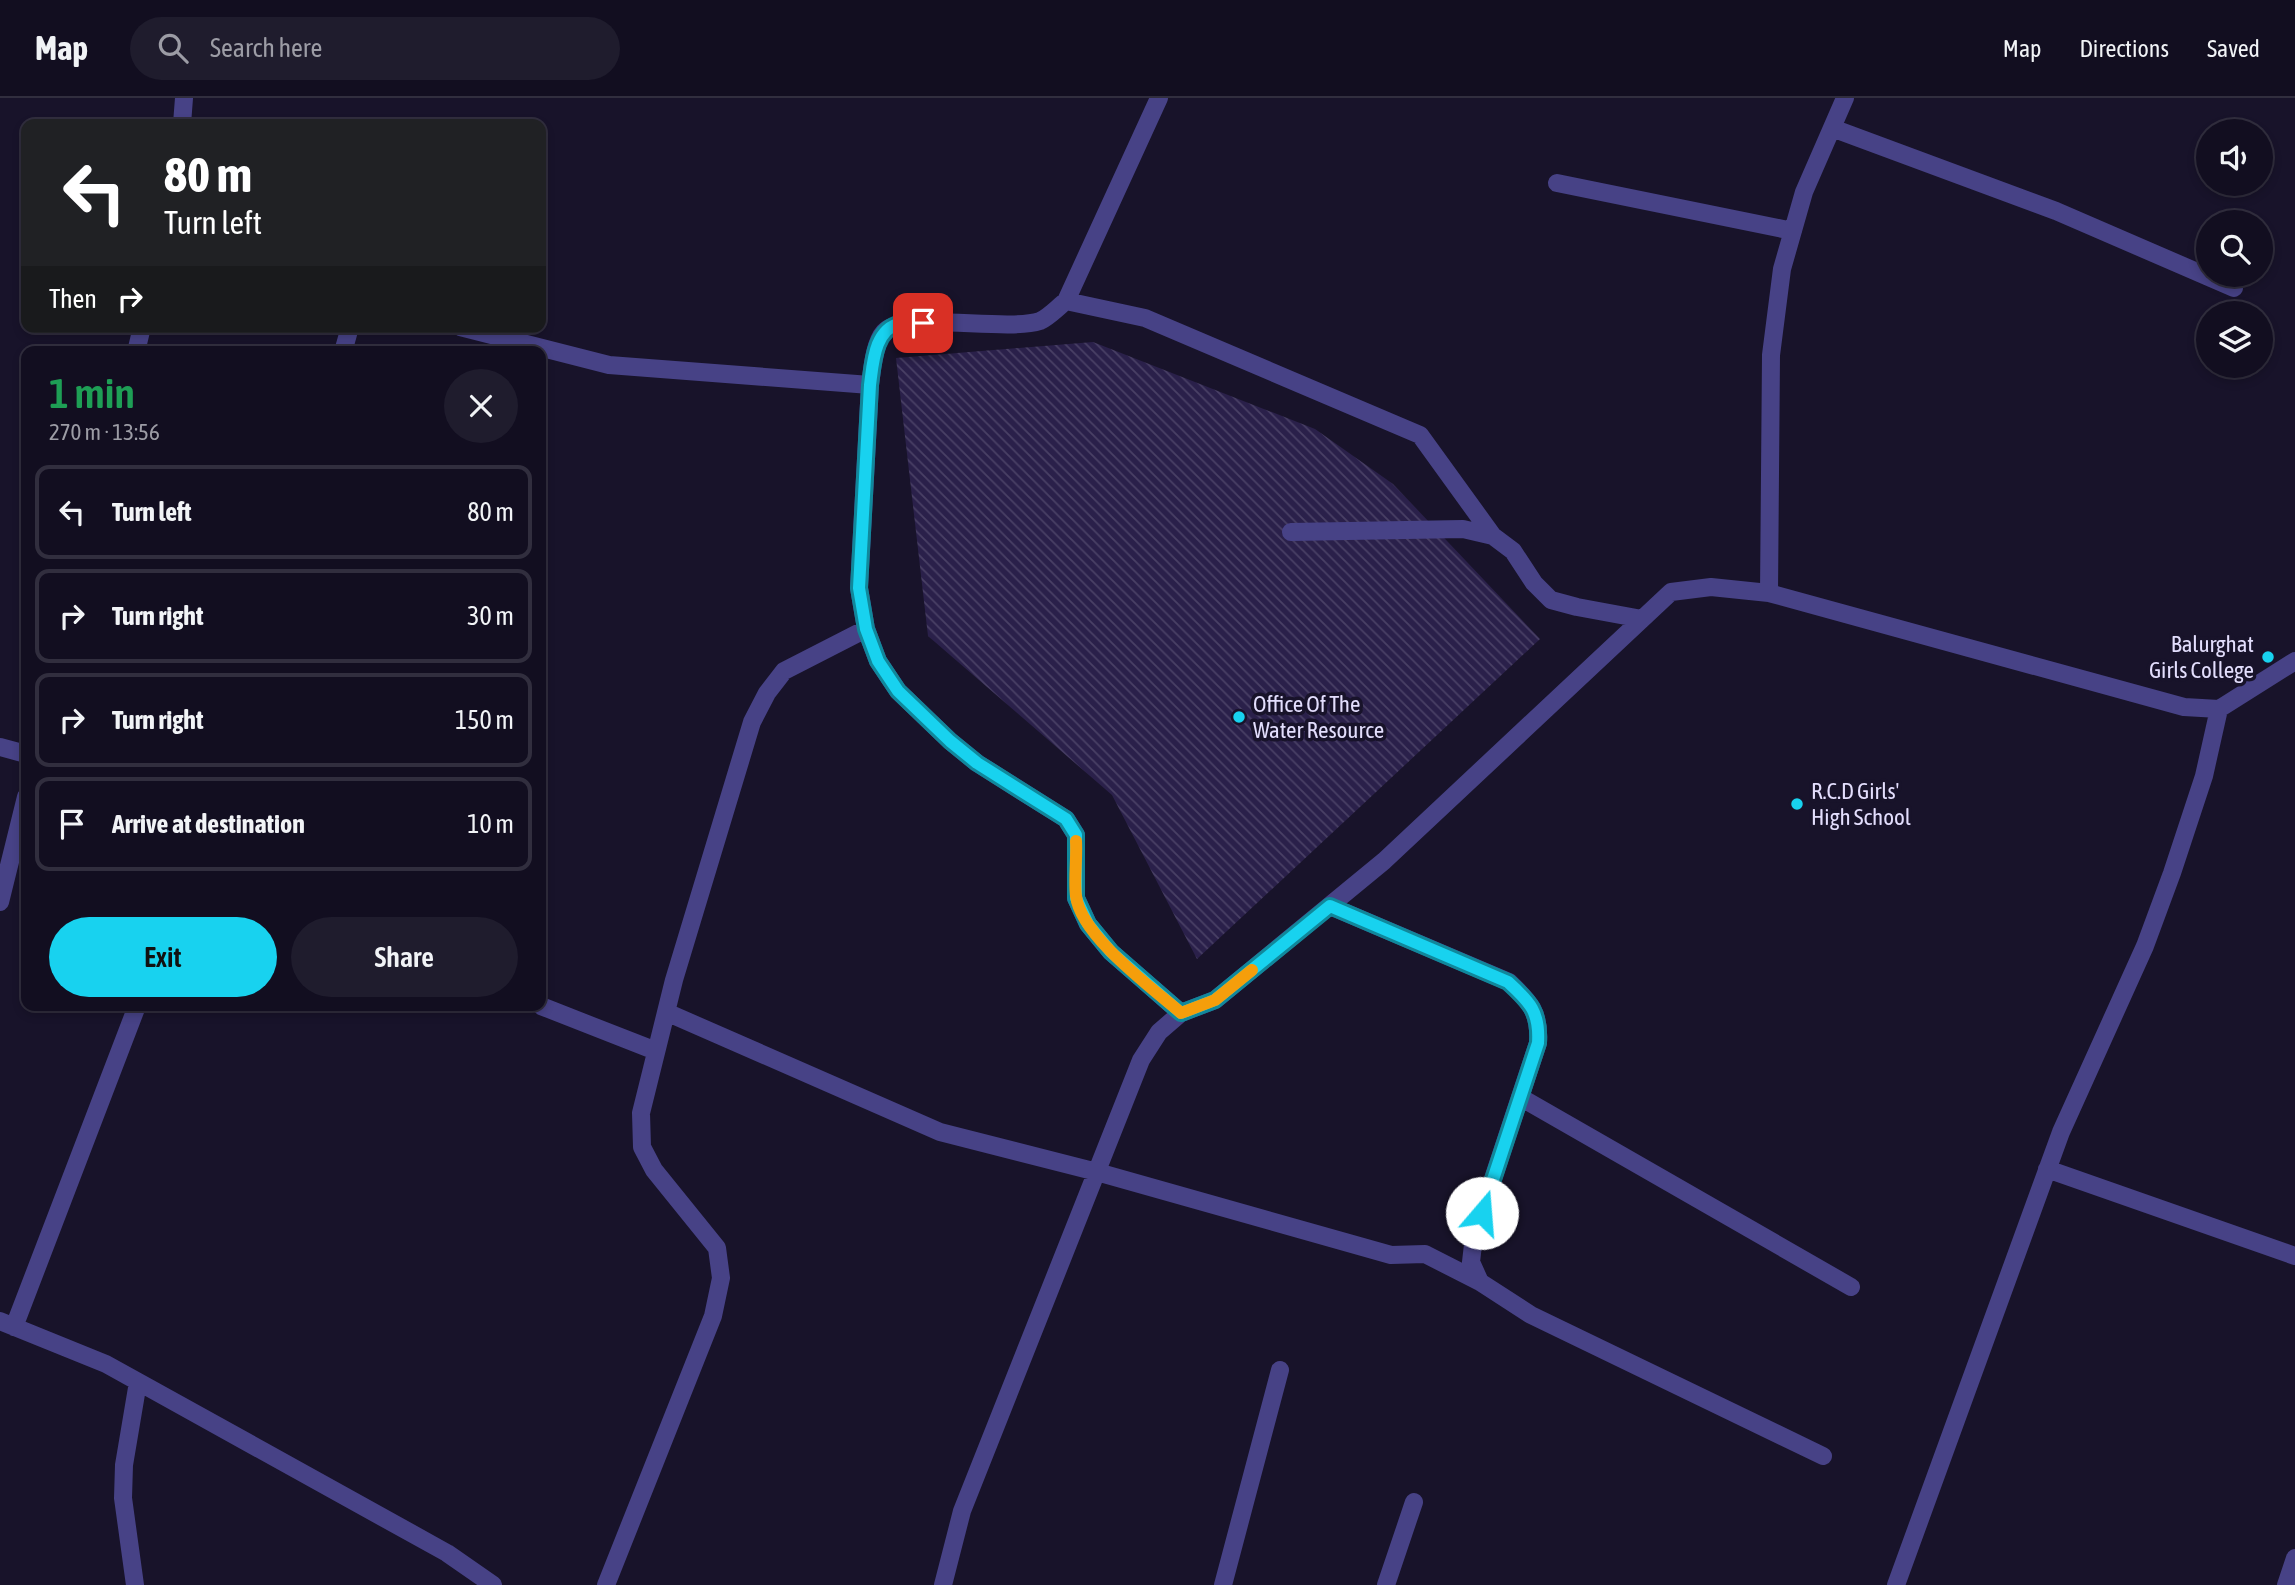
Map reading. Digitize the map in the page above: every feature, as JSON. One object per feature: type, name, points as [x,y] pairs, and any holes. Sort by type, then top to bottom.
[{"type":"street","points":[[183,119],[184,98]]},
{"type":"street","points":[[1159,98],[1066,301],[1042,320],[1015,325],[901,323],[883,332],[874,354],[870,385],[859,588],[866,629],[878,661],[898,691],[977,763],[1066,819],[1076,835],[1076,898],[1088,924],[1111,952],[1181,1013]]},
{"type":"street","points":[[1769,593],[1771,355],[1782,270],[1804,192],[1845,98]]},
{"type":"street","points":[[1832,128],[2056,211],[2234,288]]},
{"type":"street","points":[[1558,183],[1793,232]]},
{"type":"street","points":[[1066,301],[1145,318],[1420,435],[1493,536],[1513,551],[1534,583],[1551,600],[1642,619]]},
{"type":"street","points":[[484,333],[534,346]]},
{"type":"street","points":[[546,349],[609,365],[870,385]]},
{"type":"street","points":[[1291,532],[1462,529],[1493,536]]},
{"type":"street","points":[[943,1585],[962,1511],[1141,1060],[1159,1032],[1181,1013],[1215,1000],[1384,861],[1671,592],[1711,587],[1769,593],[2184,707],[2219,709],[2295,661]]},
{"type":"street","points":[[606,1585],[713,1316],[721,1278],[717,1248],[654,1170],[642,1147],[641,1113],[666,1012],[752,722],[767,693],[784,671],[866,629]]},
{"type":"street","points":[[1896,1585],[2061,1132],[2154,922],[2204,776],[2219,709]]},
{"type":"street","points":[[0,747],[21,753]]},
{"type":"street","points":[[0,902],[21,817]]},
{"type":"street","points":[[1330,906],[1508,982],[1527,999],[1539,1024],[1538,1043],[1474,1236],[1471,1262],[1480,1282]]},
{"type":"street","points":[[546,1008],[656,1051]]},
{"type":"street","points":[[134,1011],[7,1324],[106,1364],[447,1553],[493,1585]]},
{"type":"street","points":[[666,1012],[940,1132],[1097,1172],[1391,1255],[1425,1254],[1480,1282],[1531,1315],[1823,1456]]},
{"type":"street","points":[[1520,1097],[1851,1287]]},
{"type":"street","points":[[2047,1169],[2295,1256]]},
{"type":"street","points":[[1223,1585],[1280,1370]]},
{"type":"street","points":[[135,1585],[123,1498],[124,1465],[138,1382]]},
{"type":"street","points":[[1386,1585],[1414,1502]]},
{"type":"street","points":[[2286,1585],[2295,1558]]},
{"type":"building","name":"Office Of The Water Resource","points":[[1093,342],[1315,429],[1393,484],[1540,639],[1197,959],[1112,795],[928,636],[896,358]]},
{"type":"slow traffic","points":[[1076,841],[1076,898],[1088,924],[1111,952],[1181,1013],[1215,1000],[1252,970]]},
{"type":"place","name":"Balurghat Girls College","points":[[2268,657]]},
{"type":"place","name":"Office Of The Water Resource","points":[[1239,717]]},
{"type":"place","name":"R.C.D Girls' High School","points":[[1797,804]]},
{"type":"route","points":[[923,323],[901,323],[883,332],[874,354],[859,588],[866,629],[878,661],[898,691],[950,741],[977,763],[1066,819],[1076,835],[1076,898],[1088,924],[1111,952],[1181,1013],[1215,1000],[1330,906],[1508,982],[1527,999],[1539,1024],[1538,1043],[1482,1213]]}]
